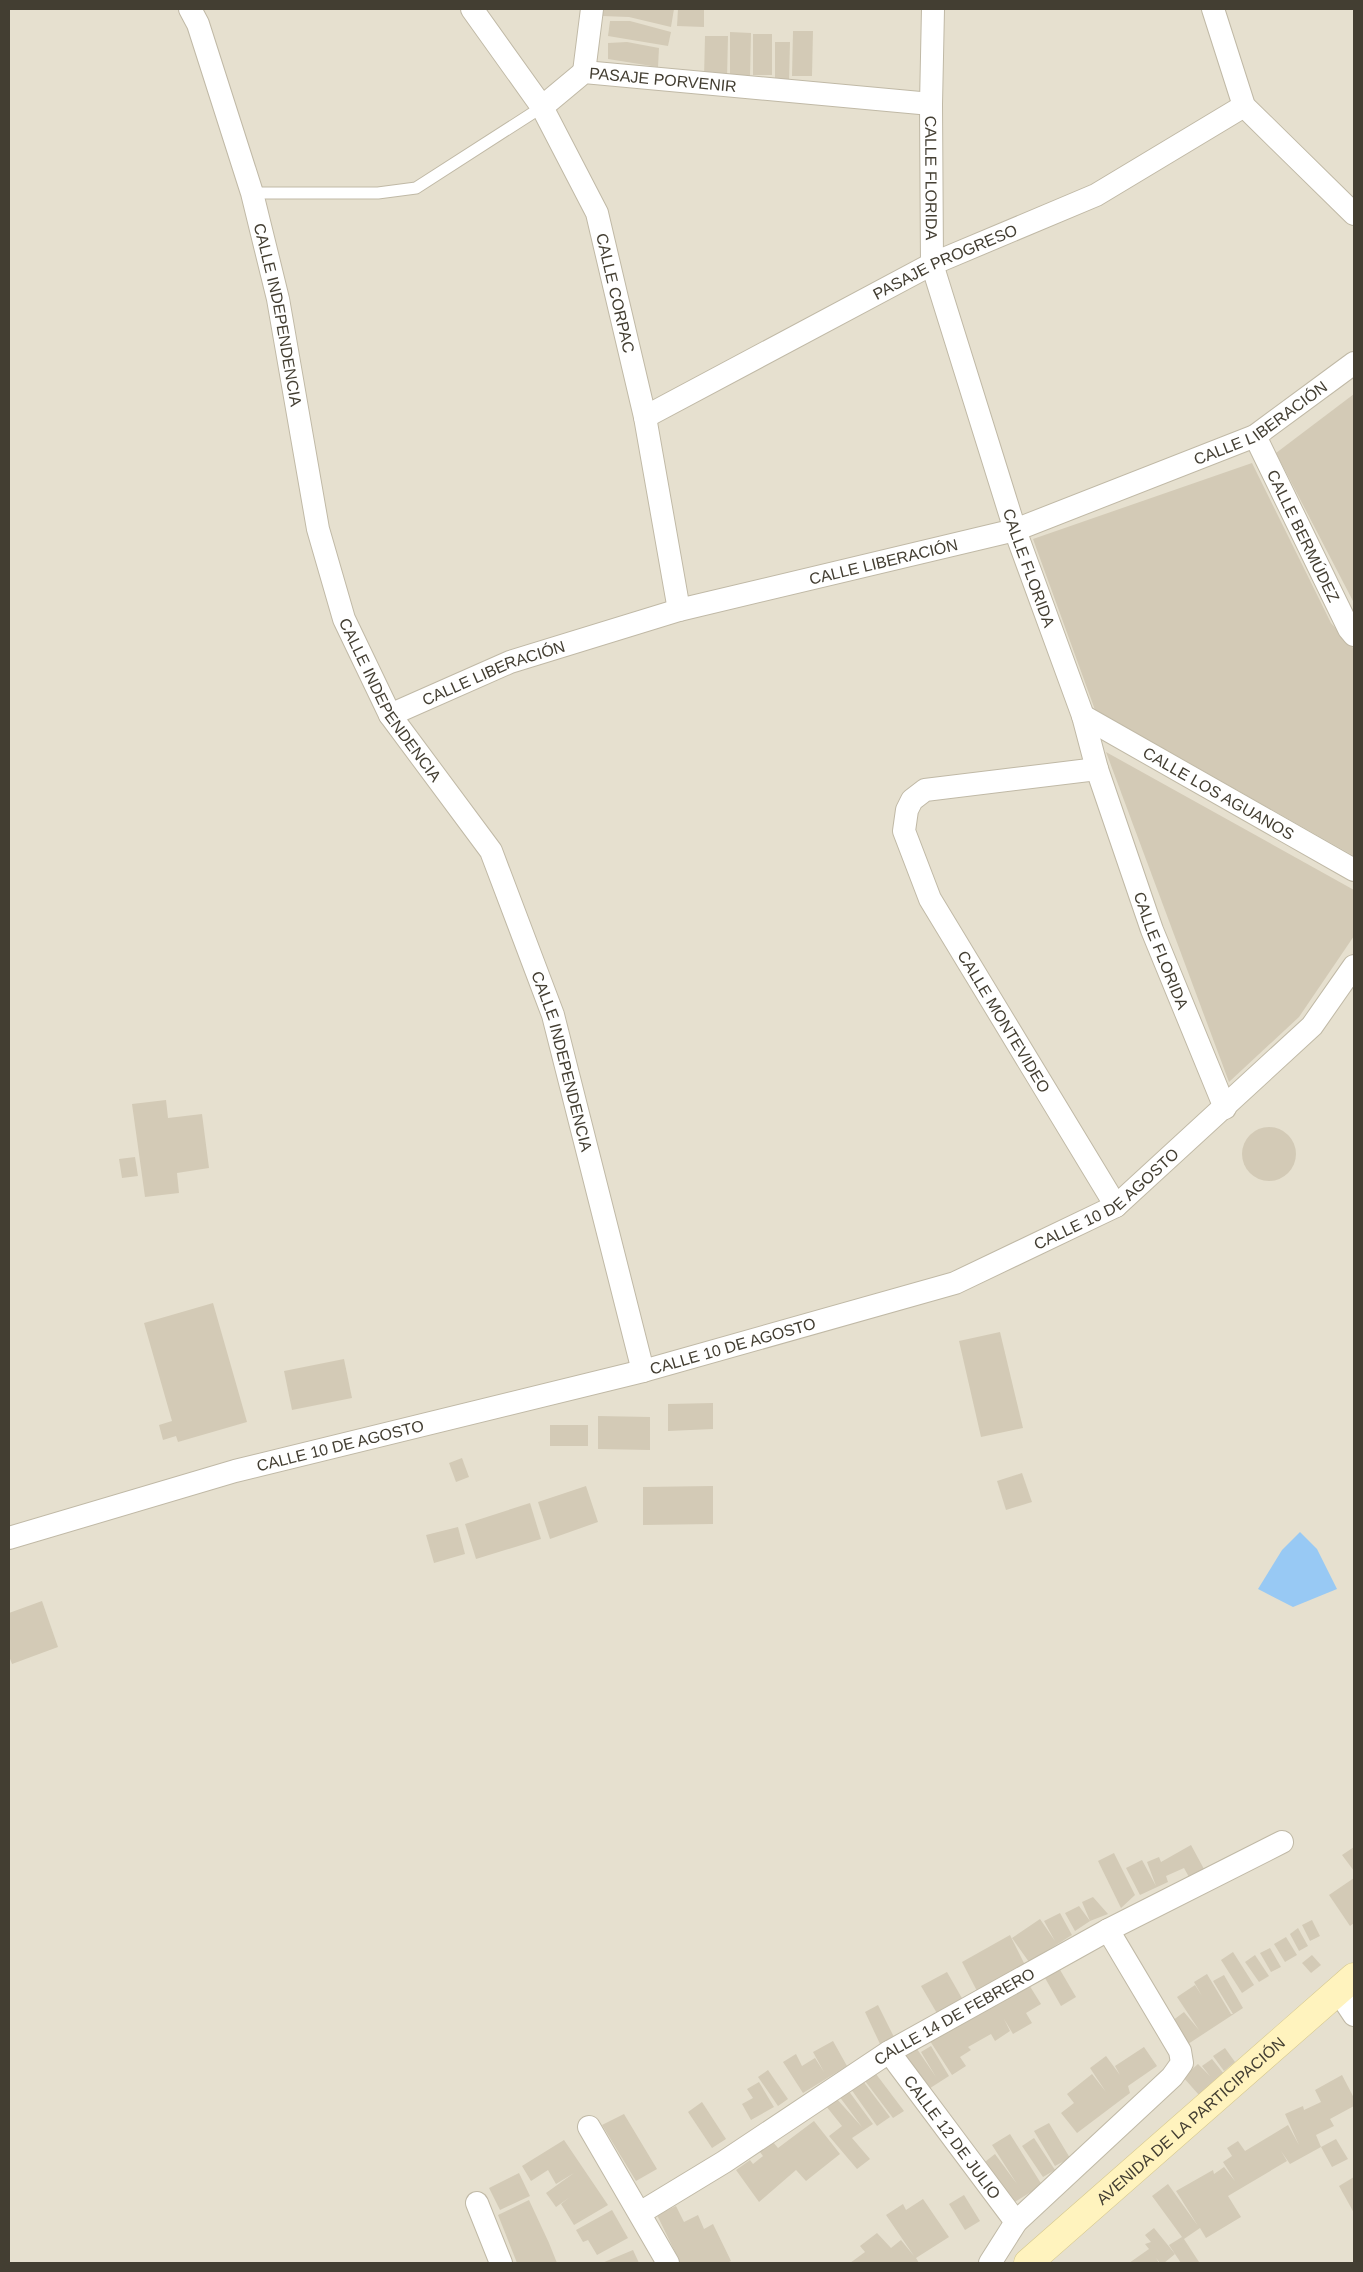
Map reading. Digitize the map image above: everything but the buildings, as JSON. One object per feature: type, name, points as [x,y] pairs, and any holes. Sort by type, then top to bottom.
[{"type":"main road","name":"AVENIDA DE LA PARTICIPACIÓN","points":[[1028,2263],[1346,1984]]},
{"type":"street","name":"CALLE INDEPENDENCIA","points":[[190,9],[198,24],[252,192],[278,298],[318,529],[344,619],[390,715],[491,851],[553,1015],[643,1371]]},
{"type":"street","name":"CALLE CORPAC","points":[[472,9],[542,107],[597,212],[645,417],[679,610]]},
{"type":"street","points":[[584,72],[592,9]]},
{"type":"street","name":"CALLE FLORIDA","points":[[934,9],[931,104],[932,264],[1015,530],[1083,716],[1097,769],[1152,930],[1225,1108]]},
{"type":"street","points":[[1213,9],[1244,106],[1354,214]]},
{"type":"street","name":"PASAJE PORVENIR","points":[[542,107],[584,72],[931,104]]},
{"type":"street","name":"PASAJE PROGRESO","points":[[645,417],[932,264],[1096,195],[1244,106]]},
{"type":"street","name":"CALLE LIBERACIÓN","points":[[390,715],[510,662],[679,610],[1015,530],[1255,436],[1354,363]]},
{"type":"street","name":"CALLE BERMÚDEZ","points":[[1255,436],[1349,629],[1354,635]]},
{"type":"street","name":"CALLE LOS AGUANOS","points":[[1083,716],[1354,870]]},
{"type":"street","name":"CALLE MONTEVIDEO","points":[[1097,769],[925,790],[912,800],[907,810],[904,831],[930,899],[1116,1206]]},
{"type":"street","name":"CALLE 10 DE AGOSTO","points":[[9,1538],[235,1472],[643,1371],[955,1283],[1116,1206],[1225,1108],[1312,1026],[1354,966]]},
{"type":"street","name":"CALLE 14 DE FEBRERO","points":[[640,2213],[724,2162],[889,2052],[1108,1930],[1282,1842]]},
{"type":"street","points":[[990,2263],[1016,2222],[1172,2077],[1182,2063],[1180,2051],[1108,1930]]},
{"type":"street","points":[[1346,1984],[1354,2014]]},
{"type":"street","name":"CALLE 12 DE JULIO","points":[[889,2052],[1016,2222]]},
{"type":"street","points":[[589,2127],[668,2263]]},
{"type":"street","points":[[477,2203],[501,2263]]},
{"type":"lane","name":"PASAJE PORVENIR","points":[[252,192],[378,193],[416,188],[542,107]]},
{"type":"shaded area","points":[[9,9],[1354,9],[1354,2263],[9,2263]]},
{"type":"water","points":[[1300,1532],[1317,1549],[1337,1589],[1293,1607],[1258,1589],[1282,1550]]}]
